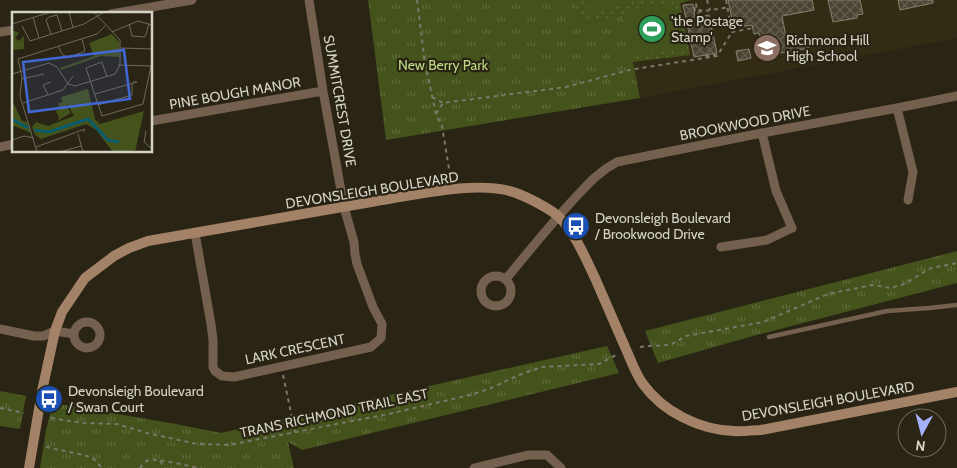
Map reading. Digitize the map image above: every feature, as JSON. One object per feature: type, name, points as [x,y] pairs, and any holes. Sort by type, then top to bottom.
[{"type":"street","points":[[123,12],[192,0]]},
{"type":"street","name":"SUMMITCREST DRIVE","points":[[309,0],[344,207]]},
{"type":"street","name":"PINE BOUGH MANOR","points":[[152,121],[324,91]]},
{"type":"street","name":"BROOKWOOD DRIVE","points":[[506,279],[558,216],[591,181],[605,168],[618,162],[762,132],[957,96]]},
{"type":"street","points":[[897,108],[913,172],[908,200]]},
{"type":"street","points":[[721,247],[767,240],[792,228],[776,191],[762,132]]},
{"type":"street","name":"DEVONSLEIGH BOULEVARD","points":[[29,468],[42,391],[62,312],[85,278],[114,256],[148,241],[444,190],[497,189],[515,193],[539,204],[558,216],[586,257],[630,361],[643,384],[658,401],[673,412],[692,421],[710,428],[734,431],[760,430],[957,392]]},
{"type":"street","name":"LARK CRESCENT","points":[[195,233],[210,315],[213,340],[213,367],[222,376],[234,378],[370,347],[381,338],[382,324],[373,308],[357,264],[354,254],[354,242],[344,207]]},
{"type":"street","points":[[0,329],[34,336],[43,336],[56,331],[74,334]]},
{"type":"street","points":[[474,468],[528,455],[547,455],[561,468]]},
{"type":"lane","points":[[768,337],[887,310],[957,305]]},
{"type":"path","points":[[417,0],[425,63],[436,114],[442,126],[450,175]]},
{"type":"path","points":[[707,0],[710,10]]},
{"type":"path","points":[[432,96],[443,103],[566,87],[628,70],[717,56],[732,32],[729,7],[726,0]]},
{"type":"path","points":[[698,17],[698,12],[695,11],[694,5],[696,4],[697,10],[703,12]]},
{"type":"path","points":[[698,12],[729,7]]},
{"type":"path","points":[[732,32],[753,28]]},
{"type":"path","points":[[436,114],[443,103]]},
{"type":"path","points":[[640,347],[670,345],[686,336],[763,322],[828,294],[872,285],[892,288],[904,284],[931,268],[957,263]]},
{"type":"path","name":"TRANS RICHMOND TRAIL EAST","points":[[51,418],[82,423],[117,424],[197,444],[228,445],[384,415],[470,395],[542,367],[599,364],[616,356]]},
{"type":"path","points":[[281,366],[296,432]]},
{"type":"path","points":[[0,408],[24,413]]},
{"type":"path","points":[[46,447],[84,455],[94,459],[102,468]]},
{"type":"path","points":[[140,468],[148,460],[160,460],[198,468]]},
{"type":"path","points":[[160,460],[165,468]]},
{"type":"path","points":[[174,468],[178,464]]},
{"type":"shaded area","name":"Richmond Hill High School","points":[[574,0],[957,0],[957,38],[640,98],[631,58],[584,24]]},
{"type":"green space","name":"New Berry Park","points":[[368,0],[574,0],[584,24],[623,15],[640,98],[386,140]]},
{"type":"green space","points":[[574,0],[692,0],[680,3],[690,55],[632,62],[623,15],[584,24]]},
{"type":"green space","points":[[585,0],[635,0],[591,16]]},
{"type":"green space","name":"'the Postage Stamp'","points":[[672,2],[680,48],[632,56],[624,11]]},
{"type":"green space","points":[[957,251],[957,283],[753,336],[658,363],[645,331]]},
{"type":"green space","points":[[607,346],[619,373],[302,450],[288,442],[294,468],[40,468],[46,430],[53,403],[221,433]]},
{"type":"green space","points":[[0,391],[26,396],[20,429],[0,426]]},
{"type":"building","name":"Richmond Hill High School","points":[[728,0],[812,0],[814,10],[782,16],[787,42],[808,38],[809,48],[769,55],[766,34],[760,36],[759,33],[754,34],[752,25],[734,28]]},
{"type":"building","points":[[828,0],[860,0],[863,14],[857,15],[857,18],[833,22]]},
{"type":"building","name":"Richmond Hill High School","points":[[898,0],[933,0],[933,3],[900,10]]},
{"type":"building","points":[[693,4],[695,18],[709,15],[717,53],[694,57],[683,5]]},
{"type":"building","points":[[749,49],[751,58],[738,61],[736,51]]},
{"type":"place","name":"'the Postage Stamp'","points":[[652,29]]},
{"type":"place","name":"Richmond Hill High School","points":[[767,48]]},
{"type":"place","name":"Devonsleigh Boulevard / Brookwood Drive","points":[[576,226]]},
{"type":"place","name":"Devonsleigh Boulevard / Swan Court","points":[[49,399]]}]
